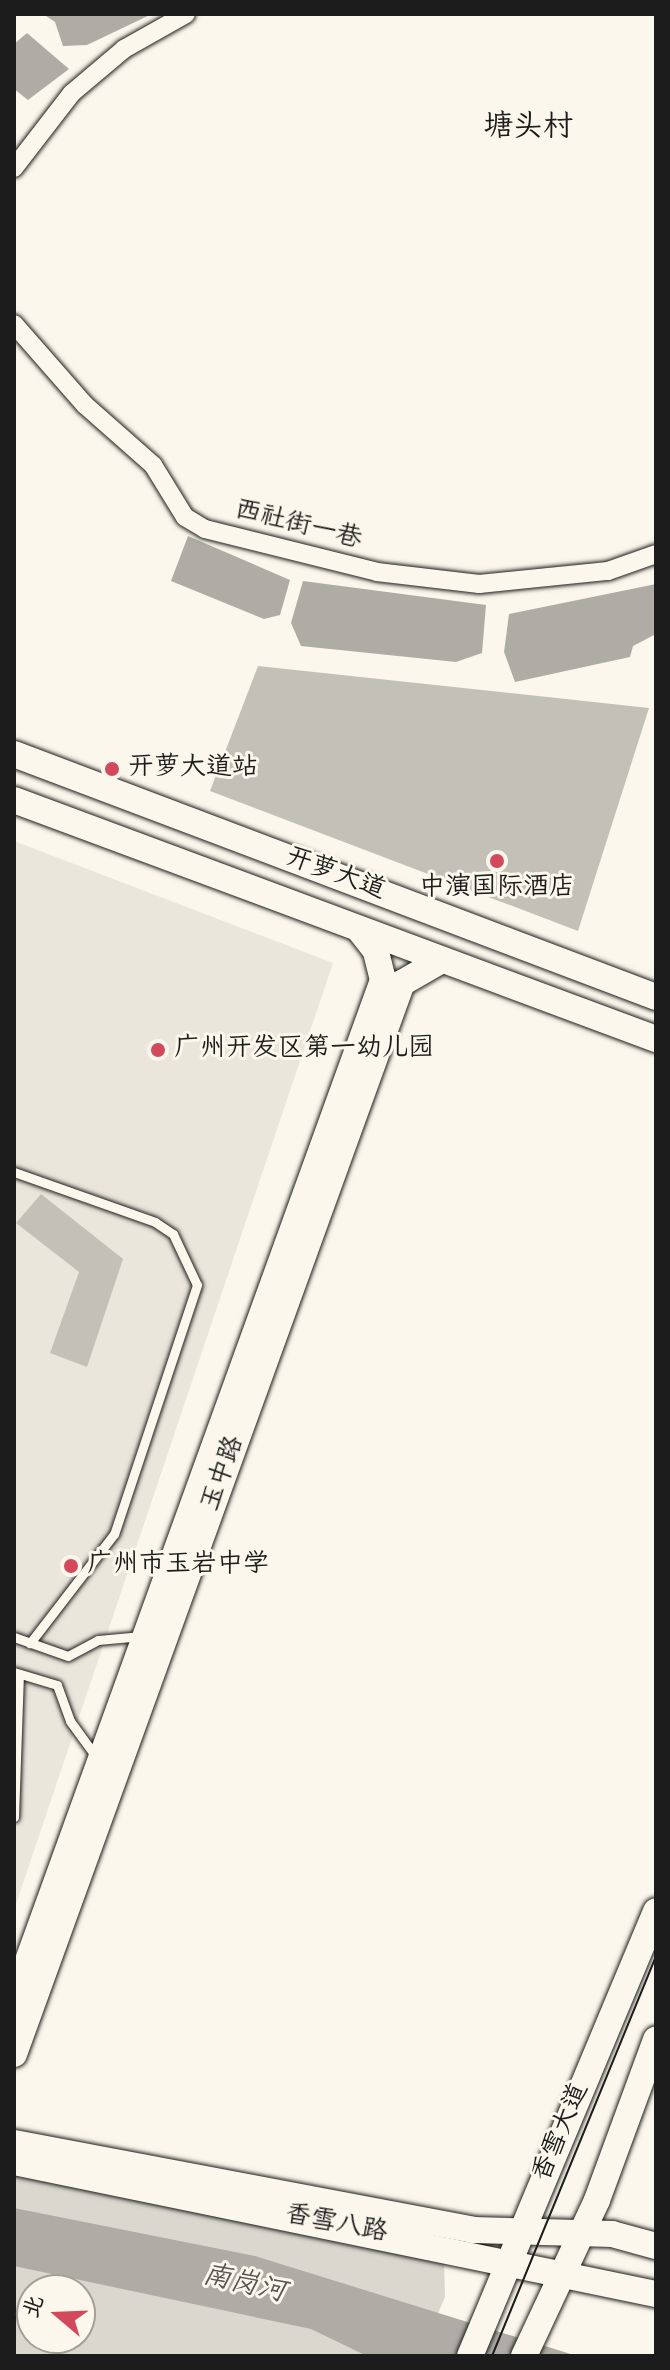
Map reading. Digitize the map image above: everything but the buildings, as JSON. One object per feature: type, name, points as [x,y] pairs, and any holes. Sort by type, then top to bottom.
[{"type":"street","points":[[14,168],[72,93],[124,49],[186,14]]},
{"type":"street","name":"西社街一巷","points":[[14,324],[85,405],[153,465],[185,517],[205,529],[377,572],[479,584],[608,571],[656,554]]},
{"type":"street","name":"开萝大道","points":[[14,754],[656,997]]},
{"type":"street","name":"开萝大道","points":[[14,800],[656,1039]]},
{"type":"street","name":"玉中路","points":[[14,1999],[383,980],[376,951],[359,929]]},
{"type":"street","name":"玉中路","points":[[14,2054],[402,983],[442,960]]},
{"type":"street","name":"香雪大道","points":[[470,2356],[656,1911]]},
{"type":"street","name":"香雪大道","points":[[524,2356],[580,2236],[656,2040]]},
{"type":"street","name":"香雪八路","points":[[14,2143],[259,2192],[520,2233],[612,2234],[656,2246]]},
{"type":"street","name":"香雪八路","points":[[14,2162],[656,2294]]},
{"type":"lane","points":[[14,1172],[155,1222],[173,1234],[197,1285],[114,1534],[30,1643]]},
{"type":"lane","points":[[14,1637],[68,1656],[98,1640],[145,1636]]},
{"type":"lane","points":[[14,1817],[16,1673],[57,1685],[70,1721],[99,1761]]},
{"type":"shaded area","points":[[14,841],[333,963],[14,1910]]},
{"type":"shaded area","points":[[14,2175],[444,2260],[445,2297],[420,2356],[14,2356]]},
{"type":"water","points":[[43,14],[152,14],[87,45],[63,46],[55,22]]},
{"type":"water","points":[[27,33],[69,69],[28,100],[14,89],[14,44]]},
{"type":"water","points":[[188,536],[290,580],[280,615],[264,619],[171,581]]},
{"type":"water","points":[[303,581],[486,605],[482,653],[456,662],[301,646],[291,623]]},
{"type":"water","points":[[656,584],[656,634],[633,646],[630,657],[515,682],[504,652],[509,614]]},
{"type":"water","name":"南岗河","points":[[14,2208],[255,2256],[577,2356],[367,2356],[311,2329],[96,2283],[96,2274],[52,2274],[14,2266]]},
{"type":"tram line","points":[[492,2356],[656,1956]]},
{"type":"place","name":"开萝大道站","points":[[112,769]]},
{"type":"place","name":"中演国际酒店","points":[[497,861]]},
{"type":"place","name":"广州开发区第一幼儿园","points":[[158,1050]]},
{"type":"place","name":"广州市玉岩中学","points":[[71,1566]]},
{"type":"district","name":"塘头村","points":[[528,128]]}]
